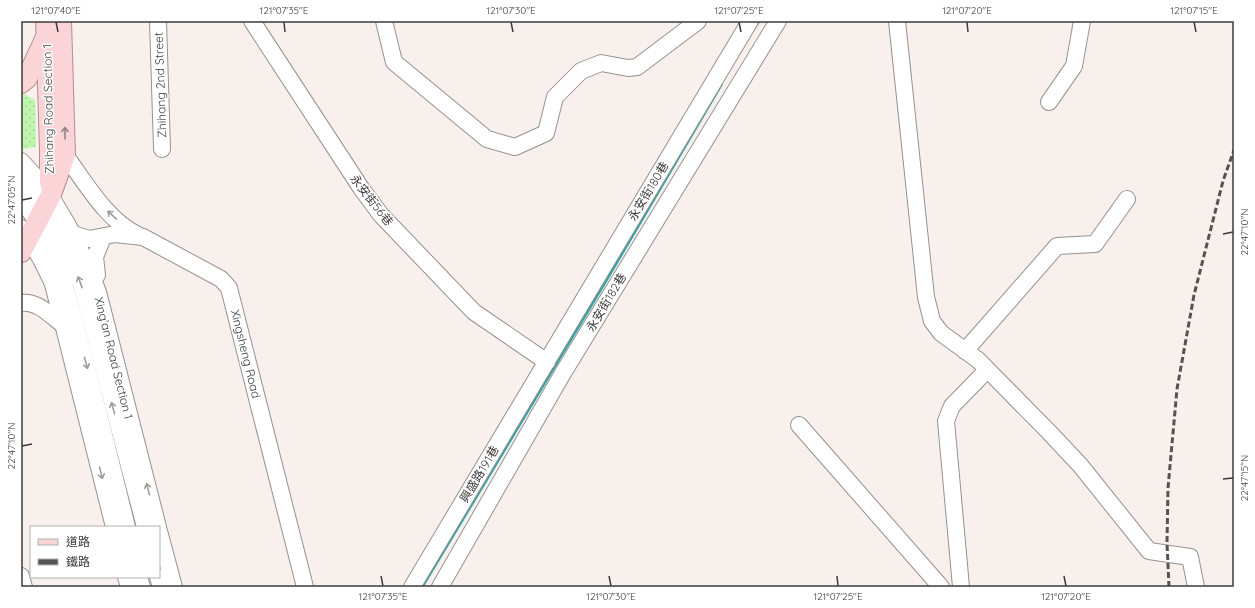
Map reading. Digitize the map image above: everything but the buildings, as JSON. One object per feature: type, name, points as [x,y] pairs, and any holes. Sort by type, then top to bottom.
[{"type":"main road","name":"Zhihang Road Section 1","points":[[33,224],[65,156],[61,21]]},
{"type":"main road","name":"Zhihang Road Section 1","points":[[33,224],[50,152],[46,28]]},
{"type":"main road","points":[[21,83],[27,78],[46,28]]},
{"type":"street","name":"Zhihang 2nd Street","points":[[158,21],[162,149]]},
{"type":"street","name":"永安街56巷","points":[[252,21],[361,188],[381,215],[474,312],[547,362]]},
{"type":"street","points":[[384,21],[394,62],[487,138],[515,147],[546,133],[555,97],[582,71],[601,63],[628,68],[637,67],[698,21]]},
{"type":"street","name":"永安街180巷","points":[[547,362],[750,21]]},
{"type":"street","name":"永安街182巷","points":[[440,587],[563,373],[778,21]]},
{"type":"street","points":[[897,21],[926,297],[932,321],[941,333],[978,360],[1080,465],[1149,551],[1190,557],[1196,587]]},
{"type":"street","points":[[1049,102],[1074,66],[1082,21]]},
{"type":"street","points":[[65,156],[104,208],[128,230],[143,237]]},
{"type":"street","points":[[21,161],[33,174],[33,224]]},
{"type":"street","points":[[21,182],[33,224]]},
{"type":"street","points":[[965,351],[1057,246],[1095,244],[1127,198]]},
{"type":"street","points":[[21,201],[33,224]]},
{"type":"street","name":"Xing’an Road Section 1","points":[[33,224],[73,234],[87,262],[98,292],[113,440],[114,526]]},
{"type":"street","name":"Xing’an Road Section 1","points":[[33,224],[45,264],[53,284],[64,326],[113,440],[157,526]]},
{"type":"street","name":"Xing’an Road Section 1","points":[[33,224],[52,247],[60,268],[69,295],[78,336],[113,440],[145,526]]},
{"type":"street","name":"Xing’an Road Section 1","points":[[33,224],[62,240],[81,283],[113,440],[127,526]]},
{"type":"street","name":"Xingsheng Road","points":[[73,234],[89,238],[116,234],[143,237],[221,279],[229,288],[305,587]]},
{"type":"street","points":[[98,292],[95,257],[103,236]]},
{"type":"street","points":[[21,303],[25,302],[36,305],[78,336]]},
{"type":"street","name":"興盛路191巷","points":[[412,587],[547,362]]},
{"type":"street","points":[[961,587],[946,421],[952,406],[987,370]]},
{"type":"street","points":[[799,425],[941,587]]},
{"type":"street","points":[[160,535],[174,587]]},
{"type":"street","points":[[21,576],[24,587]]},
{"type":"green space","points":[[24,94],[35,100],[36,147],[21,149],[21,96]]},
{"type":"waterway","points":[[755,27],[759,21]]},
{"type":"waterway","points":[[422,587],[604,284],[721,85]]},
{"type":"railway","points":[[1169,587],[1167,543],[1168,488],[1177,389],[1194,295],[1223,181],[1234,150]]}]
